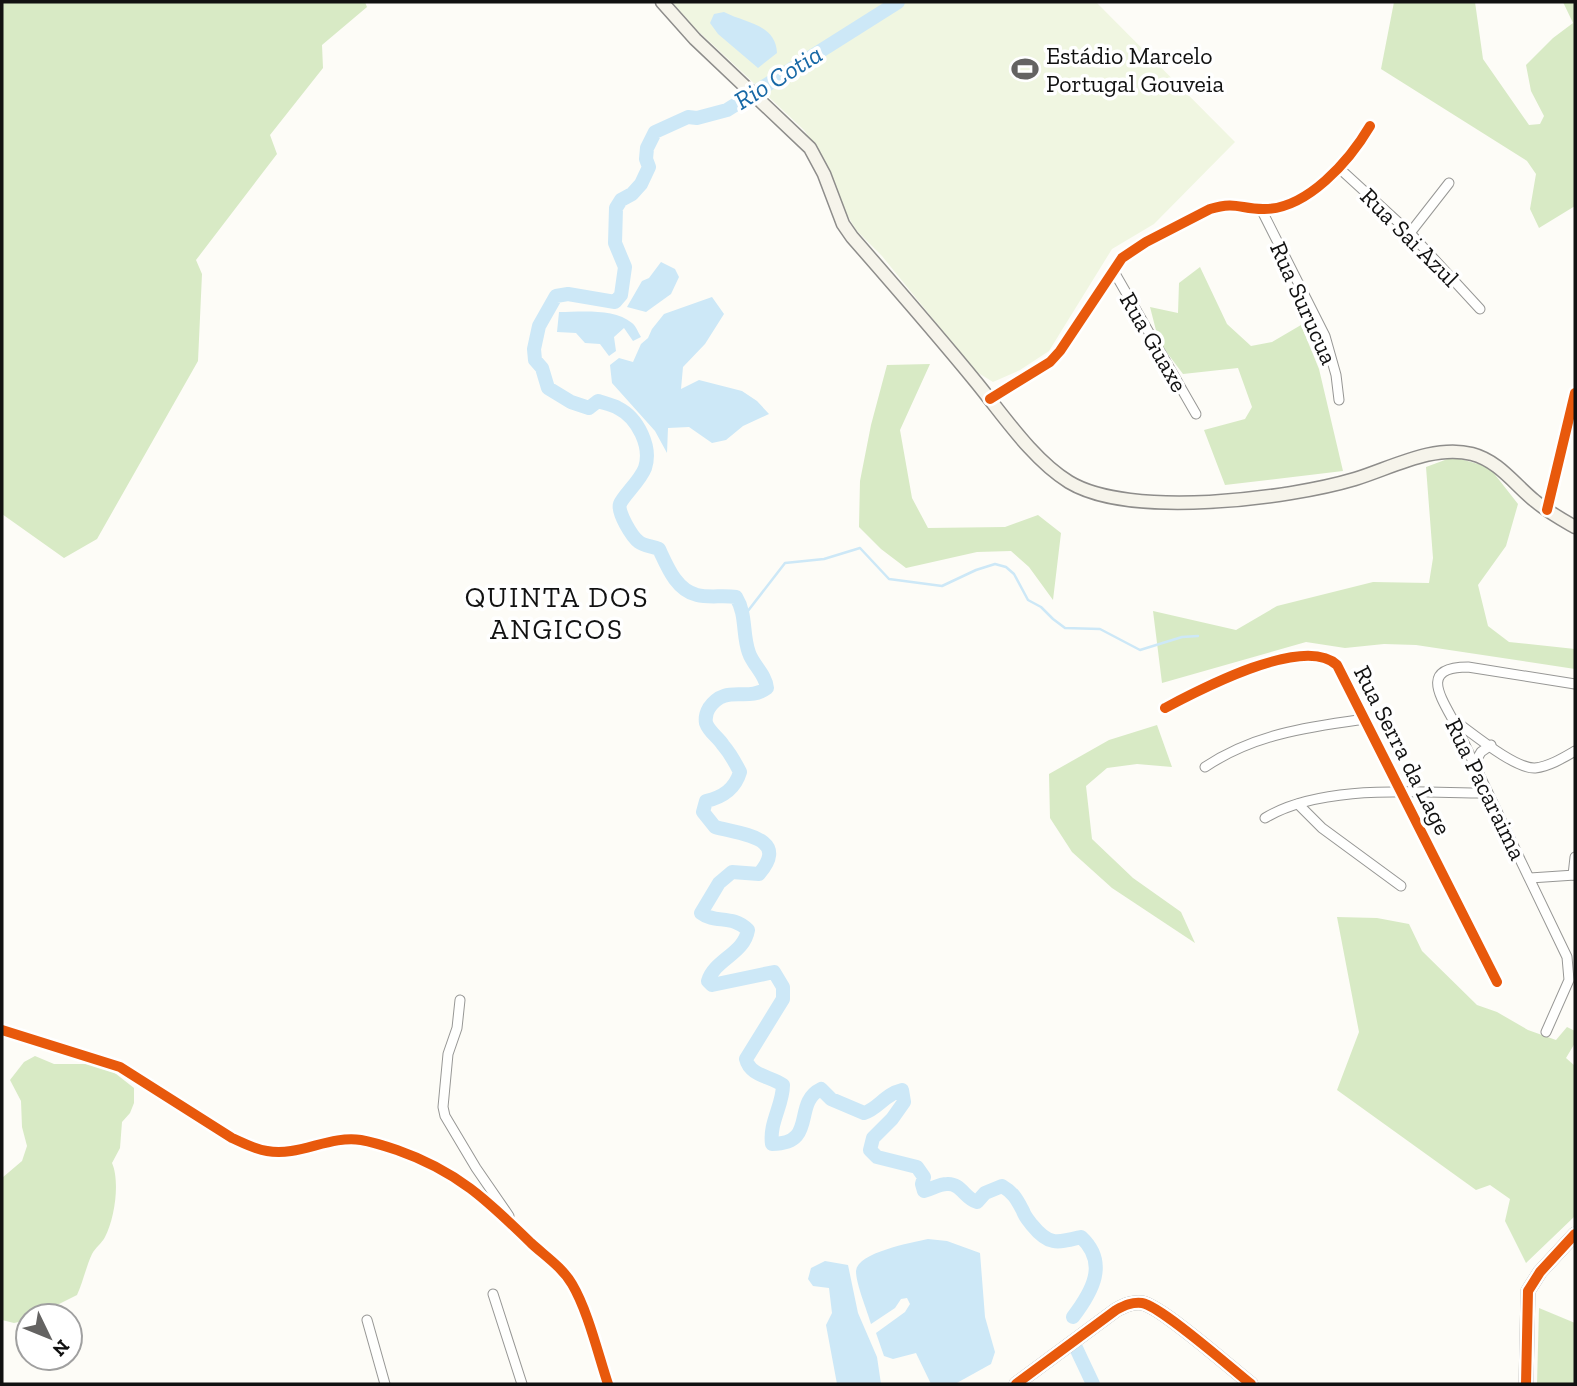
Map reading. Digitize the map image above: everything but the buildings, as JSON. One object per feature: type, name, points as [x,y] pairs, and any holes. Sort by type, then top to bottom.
[{"type":"main road","points":[[662,2],[695,39],[810,148],[824,174],[843,224],[852,237],[1038,456],[1057,474],[1088,492],[1125,500],[1180,503],[1275,496],[1326,487],[1411,460],[1455,452],[1471,454],[1492,463],[1547,510],[1575,527]]},
{"type":"main road","points":[[1526,1384],[1528,1292],[1540,1272],[1575,1234]]},
{"type":"main road","points":[[1016,1384],[1116,1310],[1129,1303],[1140,1303],[1149,1305],[1171,1320],[1251,1384]]},
{"type":"street","points":[[990,399],[1050,362],[1113,270],[1129,252],[1210,209],[1237,204],[1261,209],[1296,201],[1339,168],[1358,146],[1370,126]]},
{"type":"street","name":"Rua Sai Azul","points":[[1339,168],[1410,233],[1480,309]]},
{"type":"street","points":[[1410,233],[1449,183]]},
{"type":"street","name":"Rua Surucua","points":[[1261,209],[1325,336],[1336,375],[1339,400]]},
{"type":"street","name":"Rua Guaxe","points":[[1113,270],[1196,414]]},
{"type":"street","points":[[1547,510],[1575,393]]},
{"type":"street","name":"Rua Serra da Lage","points":[[1165,708],[1236,673],[1264,664],[1315,655],[1330,659],[1337,665],[1365,719],[1497,982]]},
{"type":"street","name":"Rua Pacaraima","points":[[1546,1032],[1569,980],[1567,957],[1438,694],[1437,687],[1440,676],[1451,667],[1468,667],[1575,684]]},
{"type":"street","points":[[1205,767],[1236,749],[1273,734],[1365,719]]},
{"type":"street","points":[[1453,720],[1515,762],[1531,768],[1556,762],[1575,751]]},
{"type":"street","points":[[1474,764],[1481,752],[1491,745]]},
{"type":"street","points":[[1265,818],[1297,804],[1359,794],[1486,793]]},
{"type":"street","points":[[1297,804],[1322,828],[1401,886]]},
{"type":"street","points":[[1530,878],[1574,875],[1575,857]]},
{"type":"street","points":[[460,1000],[457,1028],[448,1054],[443,1107],[445,1116],[514,1224]]},
{"type":"street","points":[[2,1030],[120,1067],[232,1138],[266,1151],[280,1152],[339,1139],[359,1139],[423,1159],[457,1178],[514,1224],[566,1274],[573,1285],[608,1384]]},
{"type":"street","points":[[494,1294],[522,1384]]},
{"type":"street","points":[[367,1320],[385,1384]]},
{"type":"green space","points":[[2,2],[365,2],[367,7],[322,45],[323,68],[270,135],[277,154],[196,260],[202,274],[198,361],[97,539],[64,558],[2,514]]},
{"type":"green space","points":[[672,2],[1096,2],[1235,142],[1154,224],[1112,249],[1049,351],[1020,370],[993,382],[975,371],[882,256],[856,230],[841,204],[818,150],[804,130],[697,30]]},
{"type":"green space","points":[[1394,2],[1475,2],[1483,59],[1529,125],[1540,124],[1544,116],[1531,91],[1526,65],[1553,38],[1573,23],[1563,2],[1575,2],[1575,206],[1539,228],[1530,209],[1536,174],[1527,161],[1381,69]]},
{"type":"green space","points":[[1200,267],[1227,324],[1251,346],[1272,342],[1301,325],[1319,369],[1343,471],[1225,485],[1204,430],[1245,419],[1252,407],[1238,368],[1183,374],[1159,342],[1150,307],[1178,313],[1179,283]]},
{"type":"green space","points":[[930,364],[900,430],[912,498],[928,528],[1005,527],[1038,515],[1061,533],[1053,600],[1029,567],[1011,551],[977,552],[906,568],[881,549],[859,527],[860,481],[887,365]]},
{"type":"green space","points":[[1453,457],[1489,467],[1518,504],[1506,546],[1478,585],[1488,626],[1509,642],[1575,649],[1575,669],[1416,645],[1384,644],[1345,648],[1306,642],[1162,683],[1153,611],[1236,630],[1277,606],[1373,582],[1429,583],[1433,558],[1426,467]]},
{"type":"green space","points":[[1157,725],[1172,767],[1137,764],[1107,768],[1086,786],[1092,839],[1133,878],[1181,912],[1195,943],[1112,888],[1072,852],[1050,818],[1049,774],[1109,740]]},
{"type":"green space","points":[[1337,917],[1377,918],[1409,924],[1422,951],[1477,1005],[1497,1012],[1528,1030],[1556,1040],[1567,1027],[1575,1031],[1575,1043],[1566,1058],[1575,1066],[1575,1216],[1526,1263],[1505,1221],[1510,1199],[1490,1185],[1476,1190],[1337,1090],[1359,1032]]},
{"type":"green space","points":[[35,1056],[54,1064],[87,1064],[111,1070],[134,1088],[134,1103],[122,1122],[120,1148],[112,1163],[116,1189],[111,1220],[105,1237],[92,1254],[77,1295],[63,1302],[14,1302],[14,1323],[2,1320],[2,1178],[22,1161],[27,1146],[22,1127],[21,1101],[10,1080],[24,1062]]},
{"type":"green space","points":[[1539,1308],[1575,1323],[1575,1384],[1537,1384]]},
{"type":"water","points":[[724,12],[765,30],[775,43],[777,53],[758,68],[718,34],[710,23],[714,14]]},
{"type":"water","points":[[661,262],[675,269],[679,277],[671,294],[646,312],[627,307],[642,281],[649,278]]},
{"type":"water","points":[[712,297],[724,314],[705,344],[683,367],[681,389],[699,380],[742,391],[757,401],[769,414],[743,426],[726,440],[712,443],[689,427],[668,428],[667,453],[655,431],[612,383],[610,365],[619,358],[633,362],[641,344],[664,314]]},
{"type":"water","points":[[559,312],[616,315],[632,323],[641,337],[633,341],[624,328],[614,337],[616,351],[609,356],[600,344],[585,343],[576,333],[557,332]]},
{"type":"water","points":[[928,1239],[947,1241],[980,1253],[985,1317],[995,1352],[991,1364],[955,1384],[931,1384],[916,1353],[893,1359],[884,1356],[876,1333],[905,1312],[910,1304],[907,1298],[901,1299],[895,1308],[871,1324],[856,1276],[859,1264],[875,1254]]},
{"type":"water","points":[[825,1261],[848,1265],[858,1313],[877,1357],[881,1384],[837,1384],[826,1325],[832,1313],[829,1288],[813,1286],[808,1279],[811,1268]]},
{"type":"waterway","name":"Rio Cotia","points":[[898,2],[727,110],[697,118],[688,117],[655,132],[647,148],[646,159],[649,167],[641,184],[632,194],[621,200],[616,208],[615,243],[625,267],[621,295],[615,302],[568,294],[556,296],[539,326],[534,349],[535,360],[542,368],[548,388],[571,402],[589,408],[598,401],[614,406],[632,419],[645,442],[647,460],[643,473],[620,504],[626,524],[639,542],[659,549],[665,563],[683,588],[702,596],[736,597],[742,611],[749,653],[766,683],[767,688],[759,692],[722,696],[708,710],[707,726],[728,751],[740,772],[728,791],[706,801],[703,812],[715,827],[748,835],[766,845],[769,852],[767,862],[759,874],[732,872],[719,883],[701,913],[712,918],[736,922],[748,930],[741,945],[712,973],[708,981],[712,985],[774,972],[783,987],[783,999],[746,1059],[756,1072],[783,1085],[772,1129],[772,1144],[786,1142],[795,1137],[812,1095],[821,1089],[831,1099],[864,1113],[902,1090],[904,1102],[873,1138],[870,1150],[877,1157],[917,1167],[924,1177],[924,1191],[952,1184],[977,1202],[985,1193],[1002,1186],[1015,1197],[1027,1219],[1043,1237],[1054,1241],[1081,1237],[1089,1247],[1096,1267],[1091,1288],[1073,1317]]},
{"type":"waterway","points":[[744,616],[785,563],[824,559],[860,548],[889,579],[942,586],[995,564],[1006,567],[1014,574],[1028,600],[1041,607],[1065,628],[1100,629],[1140,650],[1182,637],[1198,636]]},
{"type":"waterway","name":"Rio Cotia","points":[[1076,1348],[1093,1384]]},
{"type":"cycle path","points":[[990,399],[1050,362],[1122,258],[1146,242],[1210,209],[1232,205],[1263,209],[1295,201],[1326,181],[1370,126]]},
{"type":"cycle path","points":[[1547,510],[1575,393]]},
{"type":"cycle path","points":[[1165,708],[1226,678],[1277,660],[1301,656],[1322,657],[1337,665],[1497,982]]},
{"type":"cycle path","points":[[2,1030],[120,1067],[232,1138],[258,1149],[291,1151],[337,1140],[361,1140],[388,1147],[437,1167],[470,1188],[500,1213],[568,1278],[583,1307],[608,1384]]},
{"type":"cycle path","points":[[1526,1384],[1528,1291],[1540,1272],[1575,1234]]},
{"type":"cycle path","points":[[1016,1384],[1116,1310],[1138,1303],[1164,1315],[1251,1384]]},
{"type":"place","name":"Estádio Marcelo Portugal Gouveia","points":[[1025,69]]},
{"type":"district","name":"QUINTA DOS ANGICOS","points":[[557,613]]}]
